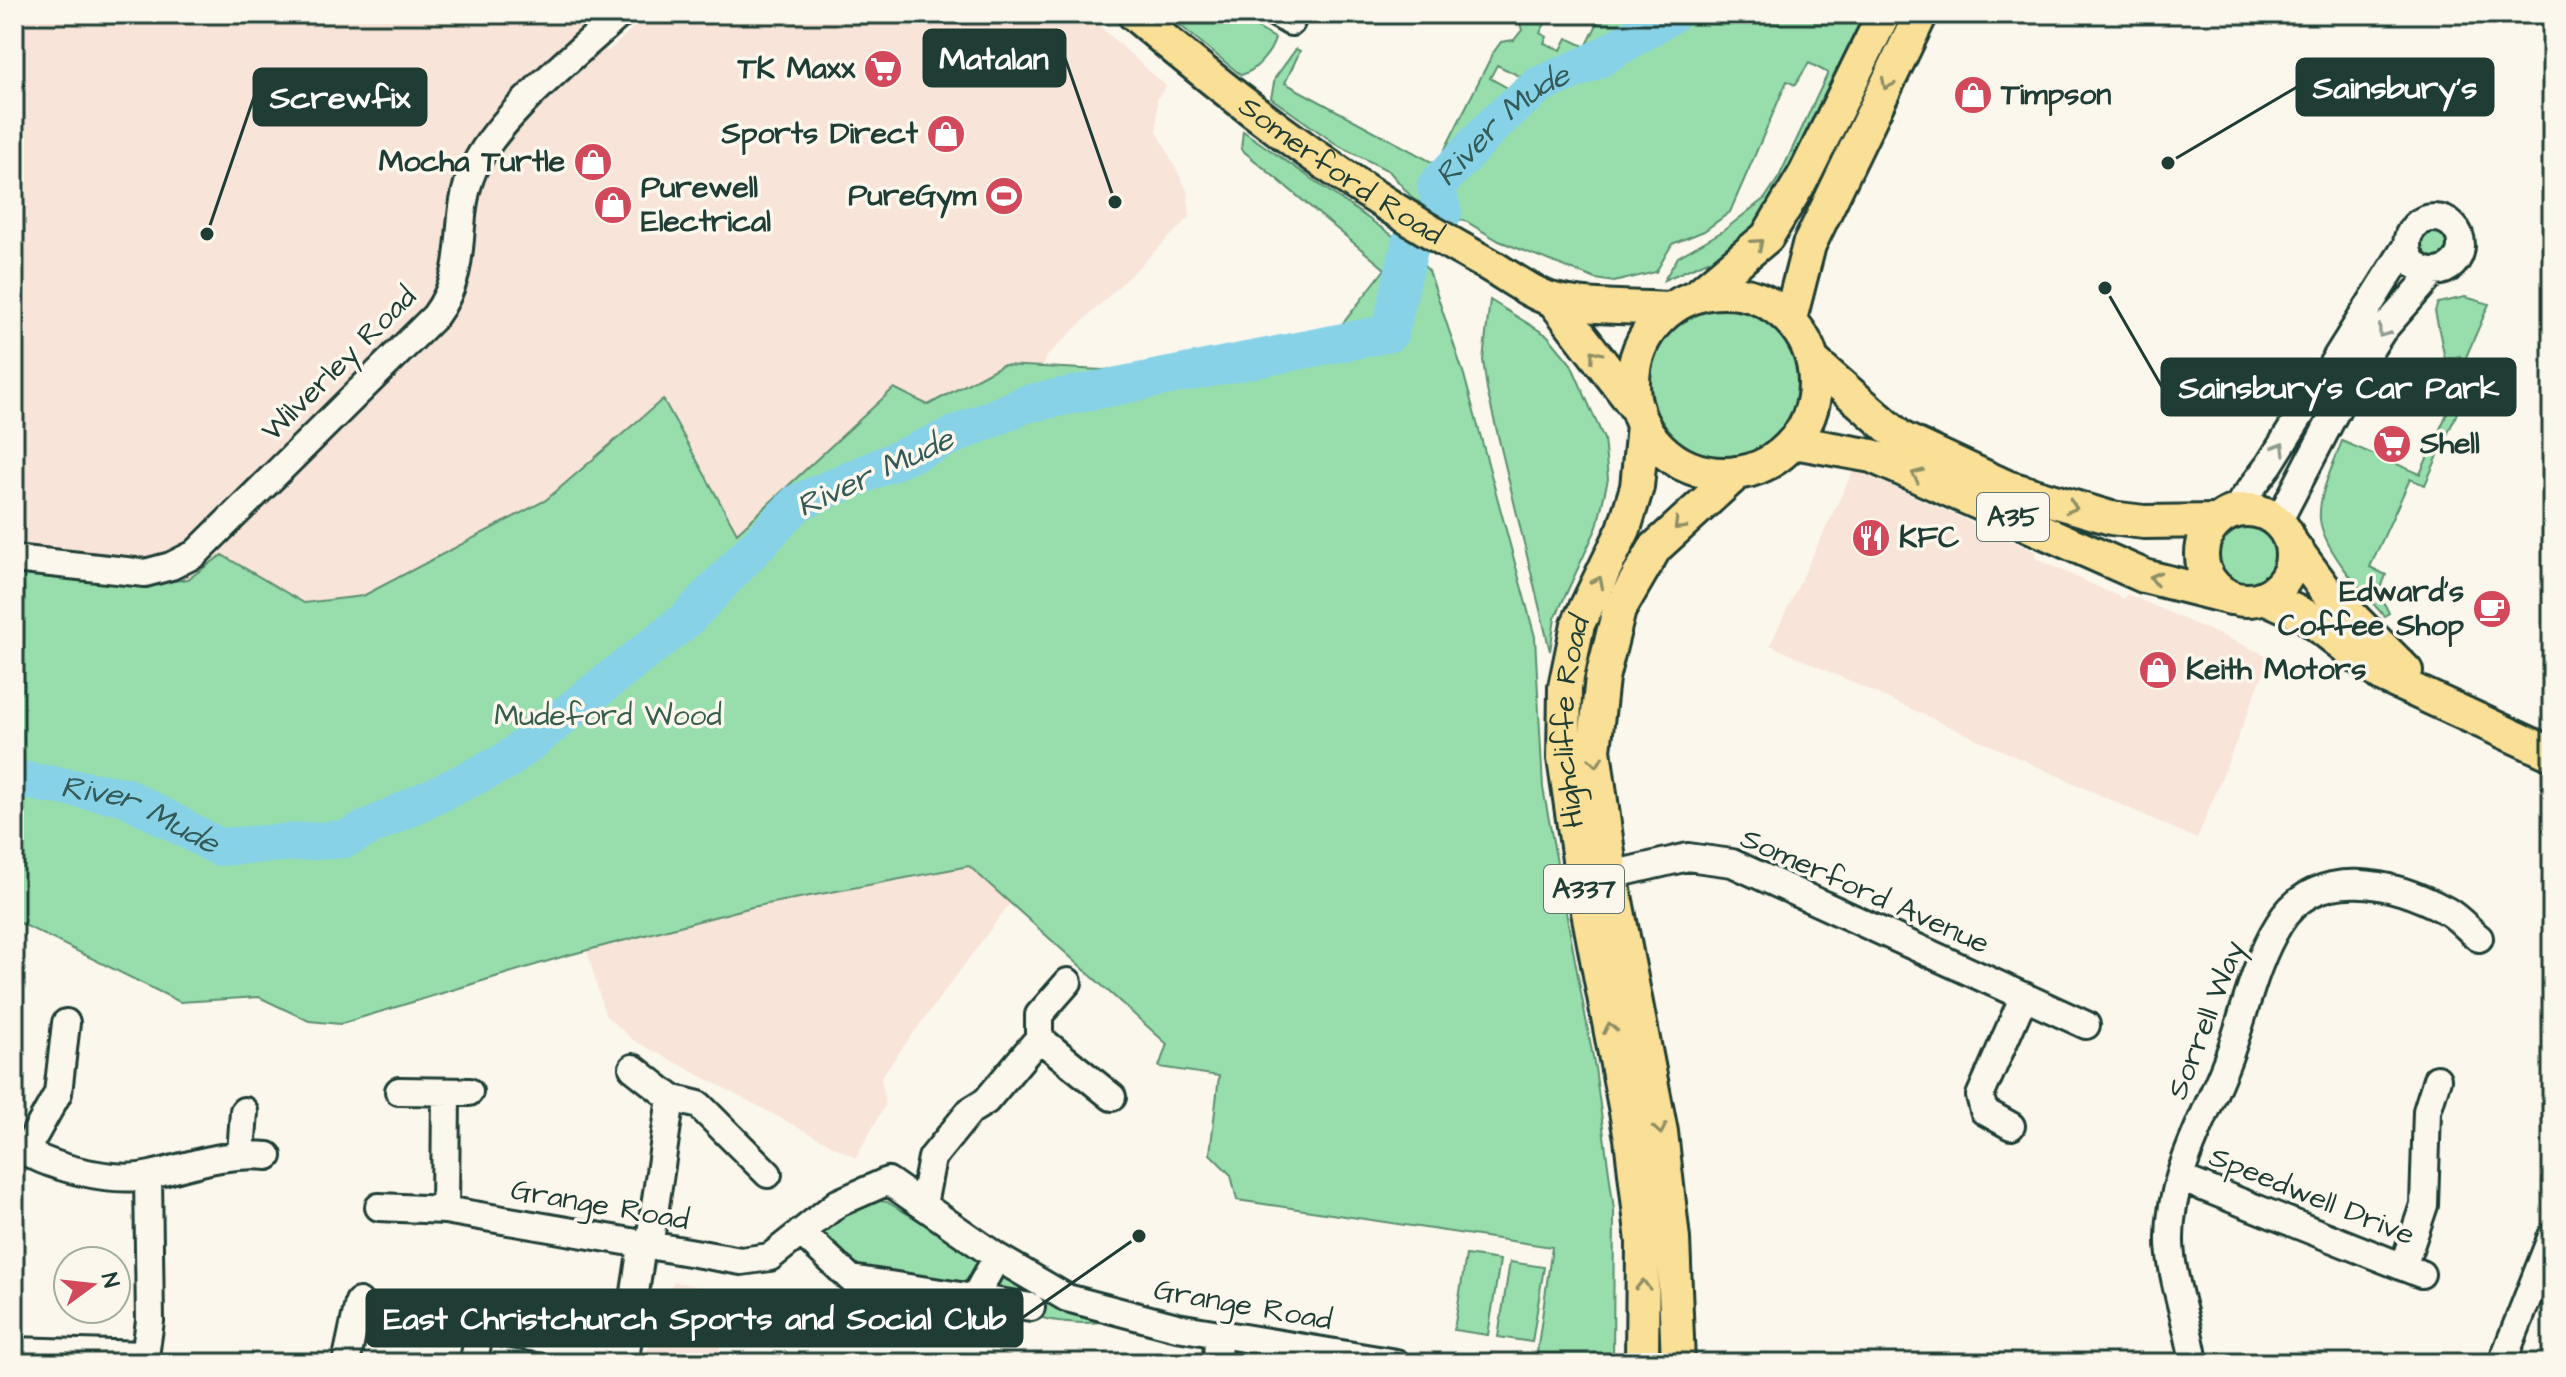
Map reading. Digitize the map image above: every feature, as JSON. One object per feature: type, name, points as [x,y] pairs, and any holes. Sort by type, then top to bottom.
[{"type":"main road","points":[[1698,295],[1723,291],[1747,294],[1770,303],[1790,319],[1804,338],[1813,361],[1815,389],[1809,417],[1794,442],[1778,457],[1737,473],[1709,473],[1682,464],[1660,448],[1640,417],[1632,382],[1637,354],[1649,329],[1669,309],[1698,295],[1767,237],[1805,174],[1884,14]]},
{"type":"main road","points":[[1790,319],[1809,245],[1921,14]]},
{"type":"main road","name":"Somerford Road","points":[[1142,16],[1196,68],[1423,228],[1553,300],[1640,417]]},
{"type":"main road","name":"Somerford Road","points":[[1553,300],[1669,309]]},
{"type":"main road","name":"A35","points":[[1813,361],[1901,438],[2007,487],[2111,518],[2144,522],[2226,516],[2250,510],[2285,533],[2327,592],[2395,662],[2443,703]]},
{"type":"main road","name":"Highcliffe Road","points":[[1640,417],[1637,487],[1624,529],[1578,624],[1565,687],[1564,758],[1582,880],[1631,1138],[1643,1242],[1642,1363]]},
{"type":"main road","name":"A35","points":[[1794,442],[1872,456],[2144,576],[2231,598],[2253,600],[2264,597],[2306,616],[2383,676],[2552,754]]},
{"type":"main road","name":"Highcliffe Road","points":[[1680,1359],[1673,1239],[1661,1132],[1611,875],[1594,750],[1602,678],[1619,610],[1655,548],[1737,473]]},
{"type":"main road","points":[[2226,516],[2207,533],[2202,563],[2217,590],[2231,598]]},
{"type":"main road","points":[[2264,597],[2284,581],[2292,556],[2285,533]]},
{"type":"street","name":"Wilverley Road","points":[[14,559],[145,573],[171,566],[195,554],[435,316],[451,294],[473,171],[493,137],[620,14]]},
{"type":"street","points":[[2226,516],[2269,465],[2407,245],[2412,229],[2424,219],[2440,218],[2454,226],[2461,241],[2459,257],[2448,269],[2433,273],[2382,331],[2357,370],[2285,533]]},
{"type":"street","points":[[2407,245],[2410,260],[2417,267],[2433,273]]},
{"type":"street","name":"Somerford Avenue","points":[[1611,875],[1688,857],[1732,863],[2086,1025]]},
{"type":"street","name":"Sorrell Way","points":[[2194,1363],[2169,1242],[2172,1209],[2180,1178],[2225,1068],[2266,950],[2285,915],[2304,898],[2326,887],[2369,881],[2448,911],[2479,938]]},
{"type":"street","points":[[923,1205],[932,1158],[970,1111],[986,1101],[1039,1038],[1039,1015],[1068,982]]},
{"type":"street","points":[[2011,1126],[1984,1111],[1980,1096],[2024,996]]},
{"type":"street","points":[[66,1023],[58,1093],[19,1148],[68,1169],[148,1176],[192,1162],[241,1154],[268,1156]]},
{"type":"street","points":[[1039,1038],[1112,1097]]},
{"type":"street","points":[[633,1068],[671,1098],[699,1105],[768,1174]]},
{"type":"street","name":"Speedwell Drive","points":[[2180,1178],[2412,1270],[2424,1205],[2427,1111],[2437,1079]]},
{"type":"street","points":[[399,1091],[457,1092],[445,1210]]},
{"type":"street","points":[[474,1360],[480,1329],[626,1352],[671,1098]]},
{"type":"street","points":[[241,1154],[244,1111]]},
{"type":"street","points":[[14,1351],[145,1359],[150,1321],[148,1176]]},
{"type":"street","name":"Grange Road","points":[[379,1207],[445,1210],[741,1261],[770,1257],[838,1203],[888,1181],[997,1257],[1067,1298],[1135,1319],[1218,1336],[1396,1363]]},
{"type":"street","points":[[801,1232],[851,1279],[1031,1307]]},
{"type":"street","points":[[2502,1363],[2552,1236]]},
{"type":"street","points":[[974,1298],[997,1257]]},
{"type":"street","points":[[346,1363],[359,1302]]},
{"type":"street","points":[[1217,1363],[1218,1336]]},
{"type":"shaded area","points":[[14,14],[598,14],[588,25],[608,52],[647,14],[1086,14],[1166,86],[1157,99],[1157,131],[1188,193],[1190,217],[1046,357],[1043,367],[1002,365],[928,405],[894,388],[737,534],[662,399],[546,500],[363,596],[304,603],[222,556],[188,579],[145,585],[14,570]]},
{"type":"shaded area","points":[[1854,469],[2036,552],[2035,558],[2124,599],[2127,594],[2270,657],[2197,839],[1770,645]]},
{"type":"shaded area","points":[[969,866],[1010,903],[881,1077],[885,1105],[856,1158],[633,1040],[605,1015],[587,950],[752,907]]},
{"type":"shaded area","points":[[675,1282],[712,1289],[721,1300],[719,1363],[645,1363],[655,1304]]},
{"type":"green space","points":[[1175,14],[1206,14],[1230,26],[1245,21],[1275,38],[1262,61],[1241,75],[1171,18]]},
{"type":"green space","points":[[1517,14],[1550,14],[1540,33],[1547,37],[1544,43],[1561,50],[1567,38],[1586,47],[1602,14],[1873,14],[1779,205],[1729,252],[1664,280],[1678,257],[1723,231],[1765,198],[1779,177],[1828,73],[1809,63],[1795,85],[1787,81],[1730,212],[1704,231],[1672,244],[1656,272],[1614,282],[1596,279],[1499,241],[1467,222],[1414,200],[1389,171],[1339,146],[1271,98],[1275,78],[1296,49],[1300,51],[1285,83],[1437,165],[1493,53],[1501,42],[1514,40],[1522,30]],"holes":[[[1497,65],[1538,85],[1524,97],[1490,78]]]},
{"type":"green space","name":"Mudeford Wood","points":[[1243,131],[1399,240],[1429,271],[1464,375],[1535,637],[1543,788],[1595,1068],[1614,1210],[1613,1363],[1536,1360],[1552,1247],[1237,1200],[1231,1175],[1210,1154],[1219,1076],[1159,1067],[1167,1044],[969,866],[752,907],[565,956],[340,1024],[309,1021],[259,997],[180,1002],[14,920],[14,570],[145,585],[188,579],[222,555],[304,603],[363,596],[546,500],[663,399],[737,533],[894,388],[928,405],[1002,365],[1103,370],[1213,360],[1337,331],[1385,269],[1241,149]]},
{"type":"green space","points":[[2434,226],[2447,232],[2453,245],[2447,258],[2434,264],[2421,258],[2415,245],[2421,232]]},
{"type":"green space","points":[[2465,297],[2489,304],[2463,364],[2476,370],[2425,485],[2410,479],[2370,567],[2386,575],[2379,593],[2389,613],[2384,616],[2328,544],[2320,519],[2324,489],[2342,441],[2420,474],[2453,400],[2451,386],[2466,382],[2460,356],[2445,359],[2435,311],[2438,303]]},
{"type":"green space","points":[[1490,300],[1548,336],[1571,364],[1604,439],[1608,479],[1597,527],[1555,618],[1550,651],[1487,390],[1483,360]]},
{"type":"green space","points":[[1723,304],[1753,310],[1778,327],[1795,352],[1801,382],[1795,412],[1778,437],[1753,454],[1723,460],[1693,454],[1668,437],[1651,412],[1645,382],[1651,352],[1668,327],[1693,310]]},
{"type":"green space","points":[[2250,523],[2262,525],[2272,532],[2279,542],[2279,566],[2272,576],[2262,583],[2250,585],[2238,583],[2228,576],[2221,566],[2219,554],[2221,542],[2228,532],[2238,525]]},
{"type":"green space","points":[[872,1200],[887,1202],[972,1252],[977,1257],[978,1267],[970,1281],[957,1285],[862,1272],[820,1233],[833,1221]]},
{"type":"green space","points":[[1466,1255],[1500,1260],[1488,1335],[1454,1330]]},
{"type":"green space","points":[[1510,1262],[1544,1267],[1532,1342],[1498,1337]]},
{"type":"green space","points":[[1005,1274],[1100,1322],[1054,1320],[1021,1311],[996,1293],[989,1281]]},
{"type":"waterway","name":"River Mude","points":[[14,779],[124,796],[219,847],[345,839],[505,762],[687,619],[797,503],[1026,404],[1390,333],[1410,244],[1443,213],[1436,186],[1499,119],[1538,86],[1597,60],[1672,14]]},
{"type":"place","name":"TK Maxx","points":[[883,69]]},
{"type":"place","name":"Timpson","points":[[1973,95]]},
{"type":"place","name":"Sports Direct","points":[[946,134]]},
{"type":"place","name":"Mocha Turtle","points":[[593,162]]},
{"type":"place","name":"Sainsbury's","points":[[2168,163]]},
{"type":"place","name":"PureGym","points":[[1004,196]]},
{"type":"place","name":"Matalan","points":[[1115,202]]},
{"type":"place","name":"Purewell Electrical","points":[[613,205]]},
{"type":"place","name":"Screwfix","points":[[207,234]]},
{"type":"place","name":"Sainsbury's Car Park","points":[[2105,288]]},
{"type":"place","name":"Shell","points":[[2392,444]]},
{"type":"place","name":"KFC","points":[[1871,538]]},
{"type":"place","name":"Edward‘s Coffee Shop","points":[[2492,609]]},
{"type":"place","name":"Keith Motors","points":[[2158,670]]},
{"type":"place","name":"East Christchurch Sports and Social Club","points":[[1139,1236]]}]
